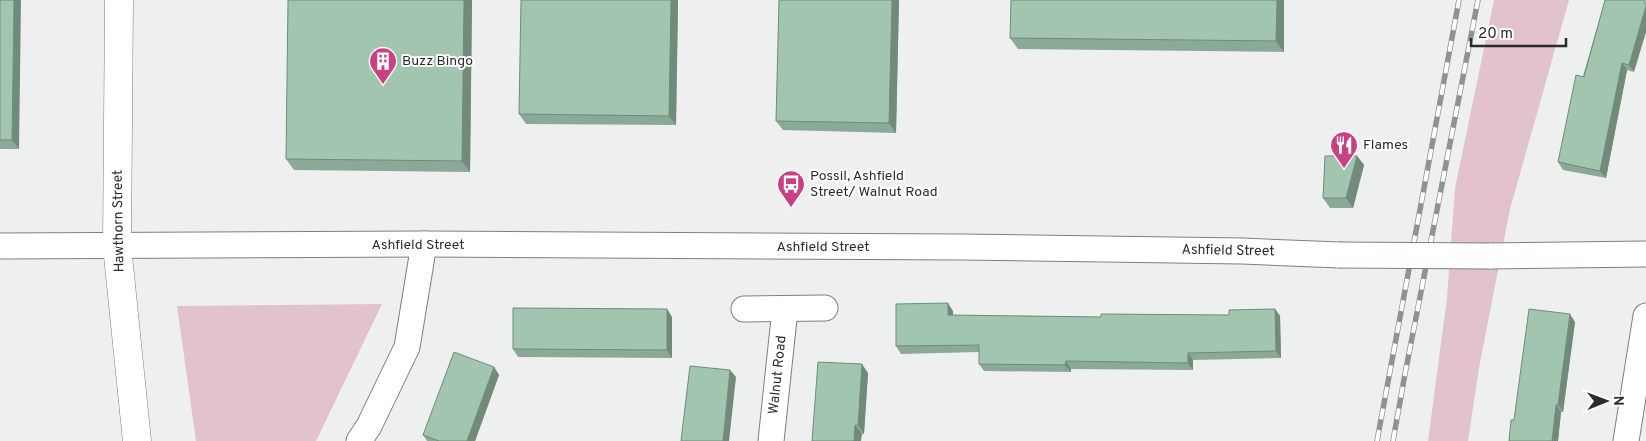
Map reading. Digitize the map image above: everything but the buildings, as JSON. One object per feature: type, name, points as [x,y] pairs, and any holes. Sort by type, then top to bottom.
[{"type":"main road","name":"Hawthorn Street","points":[[119,0],[117,246],[137,441]]},
{"type":"street","name":"Ashfield Street","points":[[0,246],[424,244],[962,247],[1242,251],[1339,255],[1646,254]]},
{"type":"street","points":[[359,441],[407,347],[424,244]]},
{"type":"street","points":[[744,309],[826,308]]},
{"type":"street","name":"Walnut Road","points":[[771,441],[785,309]]},
{"type":"street","points":[[1626,441],[1646,316]]},
{"type":"shaded area","points":[[1494,0],[1569,0],[1510,209],[1479,368],[1468,441],[1428,441],[1447,298],[1455,188]]},
{"type":"shaded area","points":[[382,304],[316,441],[196,441],[177,306]]},
{"type":"railway","points":[[1377,441],[1459,0]]},
{"type":"railway","points":[[1393,441],[1478,0]]},
{"type":"place","name":"Buzz Bingo","points":[[383,85]]},
{"type":"place","name":"Flames","points":[[1344,169]]},
{"type":"place","name":"Possil, Ashfield Street/ Walnut Road","points":[[791,208]]}]
